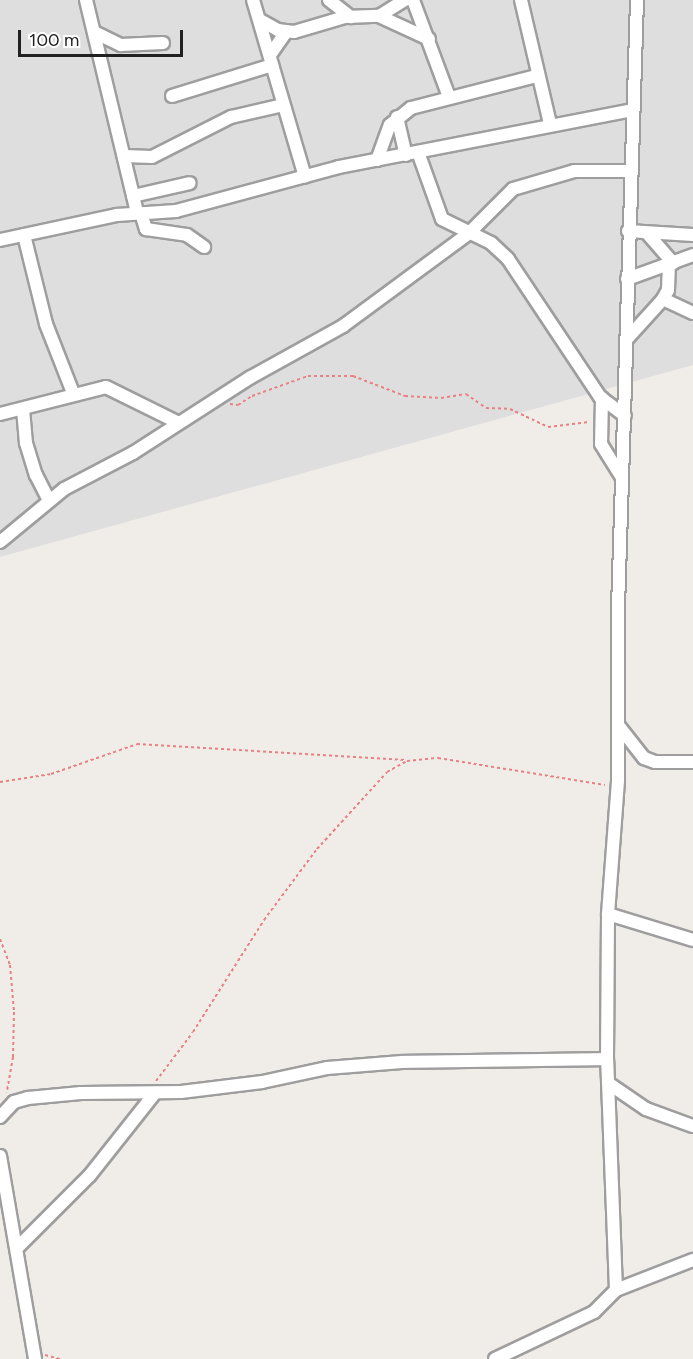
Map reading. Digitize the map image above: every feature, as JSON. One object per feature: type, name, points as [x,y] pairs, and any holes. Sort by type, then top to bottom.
[{"type":"street","points":[[86,0],[133,196],[146,229],[187,235],[204,247]]},
{"type":"street","points":[[253,0],[305,177]]},
{"type":"street","points":[[329,0],[351,17]]},
{"type":"street","points":[[379,16],[405,0]]},
{"type":"street","points":[[413,0],[449,97]]},
{"type":"street","points":[[521,0],[550,124]]},
{"type":"street","points":[[616,1290],[607,1059],[608,914],[617,788],[628,231],[638,0]]},
{"type":"street","points":[[260,20],[286,32],[351,17],[379,16],[429,39]]},
{"type":"street","points":[[93,32],[121,45],[163,43]]},
{"type":"street","points":[[172,96],[271,60],[286,32]]},
{"type":"street","points":[[377,160],[390,125],[397,117],[411,108],[537,75]]},
{"type":"street","points":[[124,156],[152,157],[231,117],[283,105]]},
{"type":"street","points":[[0,240],[139,212],[176,210],[377,160],[550,124],[633,110]]},
{"type":"street","points":[[397,117],[442,219],[491,243],[508,259],[602,398],[625,416]]},
{"type":"street","points":[[0,541],[64,489],[133,453],[216,399],[343,326],[469,233],[513,189],[574,171],[630,171]]},
{"type":"street","points":[[133,196],[190,183]]},
{"type":"street","points":[[628,231],[693,235]]},
{"type":"street","points":[[626,340],[663,299],[668,290],[671,263],[647,232]]},
{"type":"street","points":[[24,235],[46,324],[73,393]]},
{"type":"street","points":[[627,279],[693,255]]},
{"type":"street","points":[[663,299],[693,313]]},
{"type":"street","points":[[0,412],[23,409],[73,393],[106,387],[117,389],[179,423]]},
{"type":"street","points":[[602,398],[601,444],[622,477]]},
{"type":"street","points":[[23,409],[26,443],[36,475],[50,501]]},
{"type":"street","points":[[618,725],[644,758],[655,762],[693,762]]},
{"type":"street","points":[[608,914],[693,940]]},
{"type":"street","points":[[4,1112],[28,1098],[150,1093],[262,1082],[327,1068],[402,1062],[607,1059]]},
{"type":"street","points":[[608,1083],[646,1109],[693,1126]]},
{"type":"street","points":[[17,1248],[90,1175],[150,1093]]},
{"type":"street","points":[[0,1156],[35,1359]]},
{"type":"street","points":[[495,1359],[594,1312],[616,1290],[693,1260]]},
{"type":"path","points":[[216,399],[238,405],[252,396],[308,376],[353,376],[405,396],[441,398],[466,394],[486,408],[510,409],[548,427],[577,425],[600,417]]},
{"type":"path","points":[[0,782],[51,774],[137,744],[407,760],[438,758],[617,788]]},
{"type":"path","points":[[150,1093],[247,944],[317,849],[373,783],[407,760]]},
{"type":"path","points":[[0,939],[10,965],[14,1012],[4,1112]]},
{"type":"shaded area","points":[[0,0],[693,0],[693,365],[0,557]]}]
